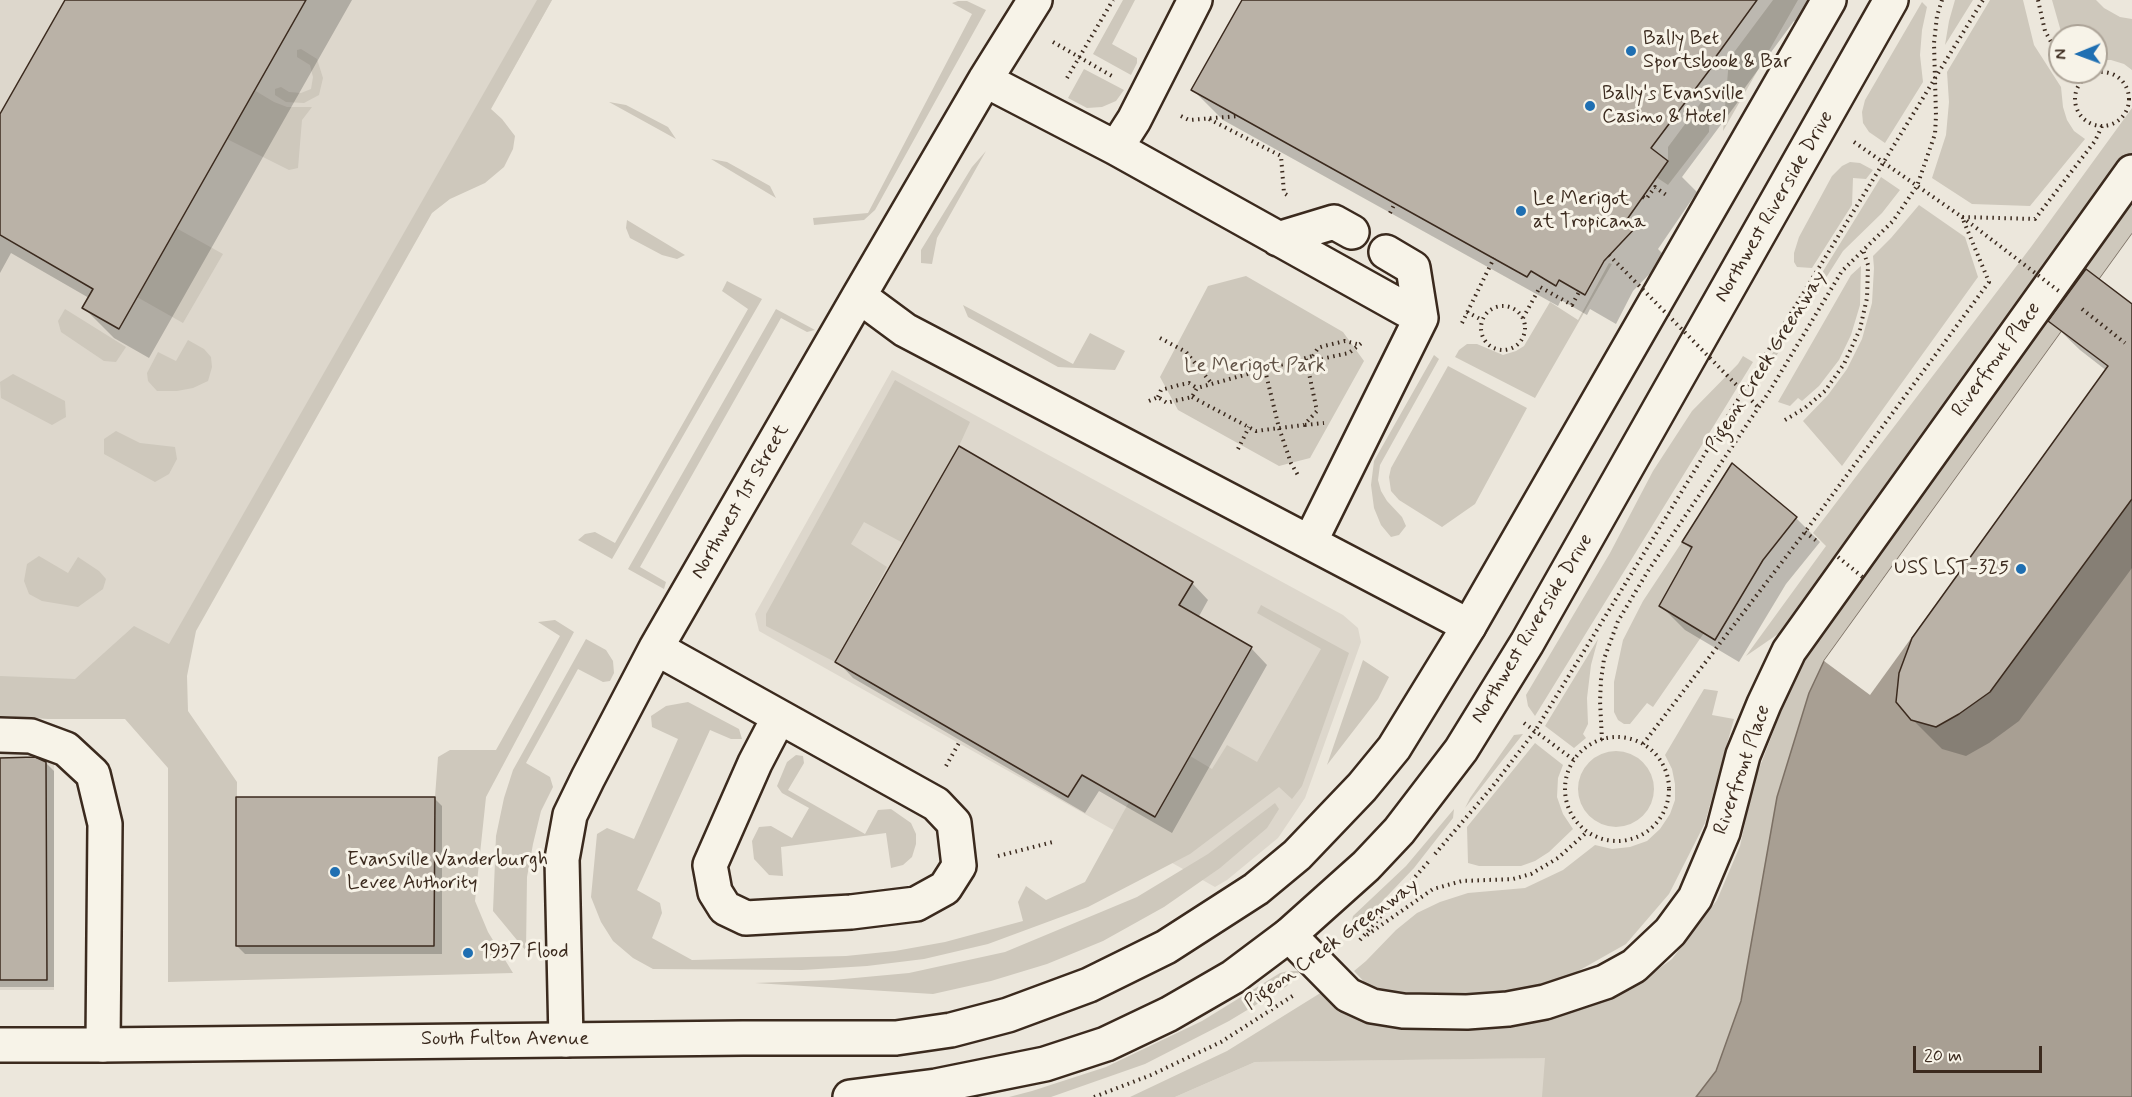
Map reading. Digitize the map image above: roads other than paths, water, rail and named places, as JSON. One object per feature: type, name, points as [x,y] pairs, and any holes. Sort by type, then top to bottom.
[{"type":"main road","name":"Northwest 1st Street","points":[[566,1040],[562,859],[570,815],[656,648],[985,80],[1035,0]]},
{"type":"main road","points":[[1116,148],[1134,120],[1195,0]]},
{"type":"main road","points":[[859,296],[905,330],[1469,626],[1829,0]]},
{"type":"main road","name":"Northwest Riverside Drive","points":[[850,1097],[936,1086],[1045,1064],[1106,1044],[1169,1014],[1233,977],[1289,935],[1400,831],[1455,758],[1492,701],[1824,123],[1891,0]]},
{"type":"main road","points":[[985,80],[1116,148],[1421,318]]},
{"type":"main road","name":"Riverfront Place","points":[[1289,935],[1348,995],[1372,1006],[1403,1011],[1467,1012],[1508,1009],[1545,1002],[1605,982],[1634,966],[1670,932],[1695,898],[1723,832],[1743,755],[1789,651],[2132,172]]},
{"type":"main road","points":[[1278,239],[1343,227]]},
{"type":"main road","points":[[1310,542],[1421,318],[1413,268],[1386,252]]},
{"type":"main road","name":"South Fulton Avenue","points":[[0,1045],[103,1046],[896,1038],[951,1030],[1008,1015],[1089,985],[1166,947],[1256,888],[1297,855],[1362,787],[1394,748],[1469,626]]},
{"type":"main road","points":[[656,648],[936,804],[954,823],[959,866],[945,888],[916,904],[851,912],[746,918],[725,908],[715,892],[710,865],[755,763],[779,717]]},
{"type":"main road","points":[[0,735],[31,736],[66,748],[93,774],[105,824],[103,1046]]},
{"type":"place","name":"Bally Bet Sportsbook & Bar","points":[[1631,51]]},
{"type":"place","name":"Bally's Evansville Casino & Hotel","points":[[1590,106]]},
{"type":"place","name":"Le Merigot at Tropicana","points":[[1521,211]]},
{"type":"place","name":"USS LST-325","points":[[2021,569]]},
{"type":"place","name":"Evansville Vanderburgh Levee Authority","points":[[335,872]]},
{"type":"place","name":"1937 Flood","points":[[468,953]]},
{"type":"park label","name":"Le Merigot Park","points":[[1255,367]]}]
